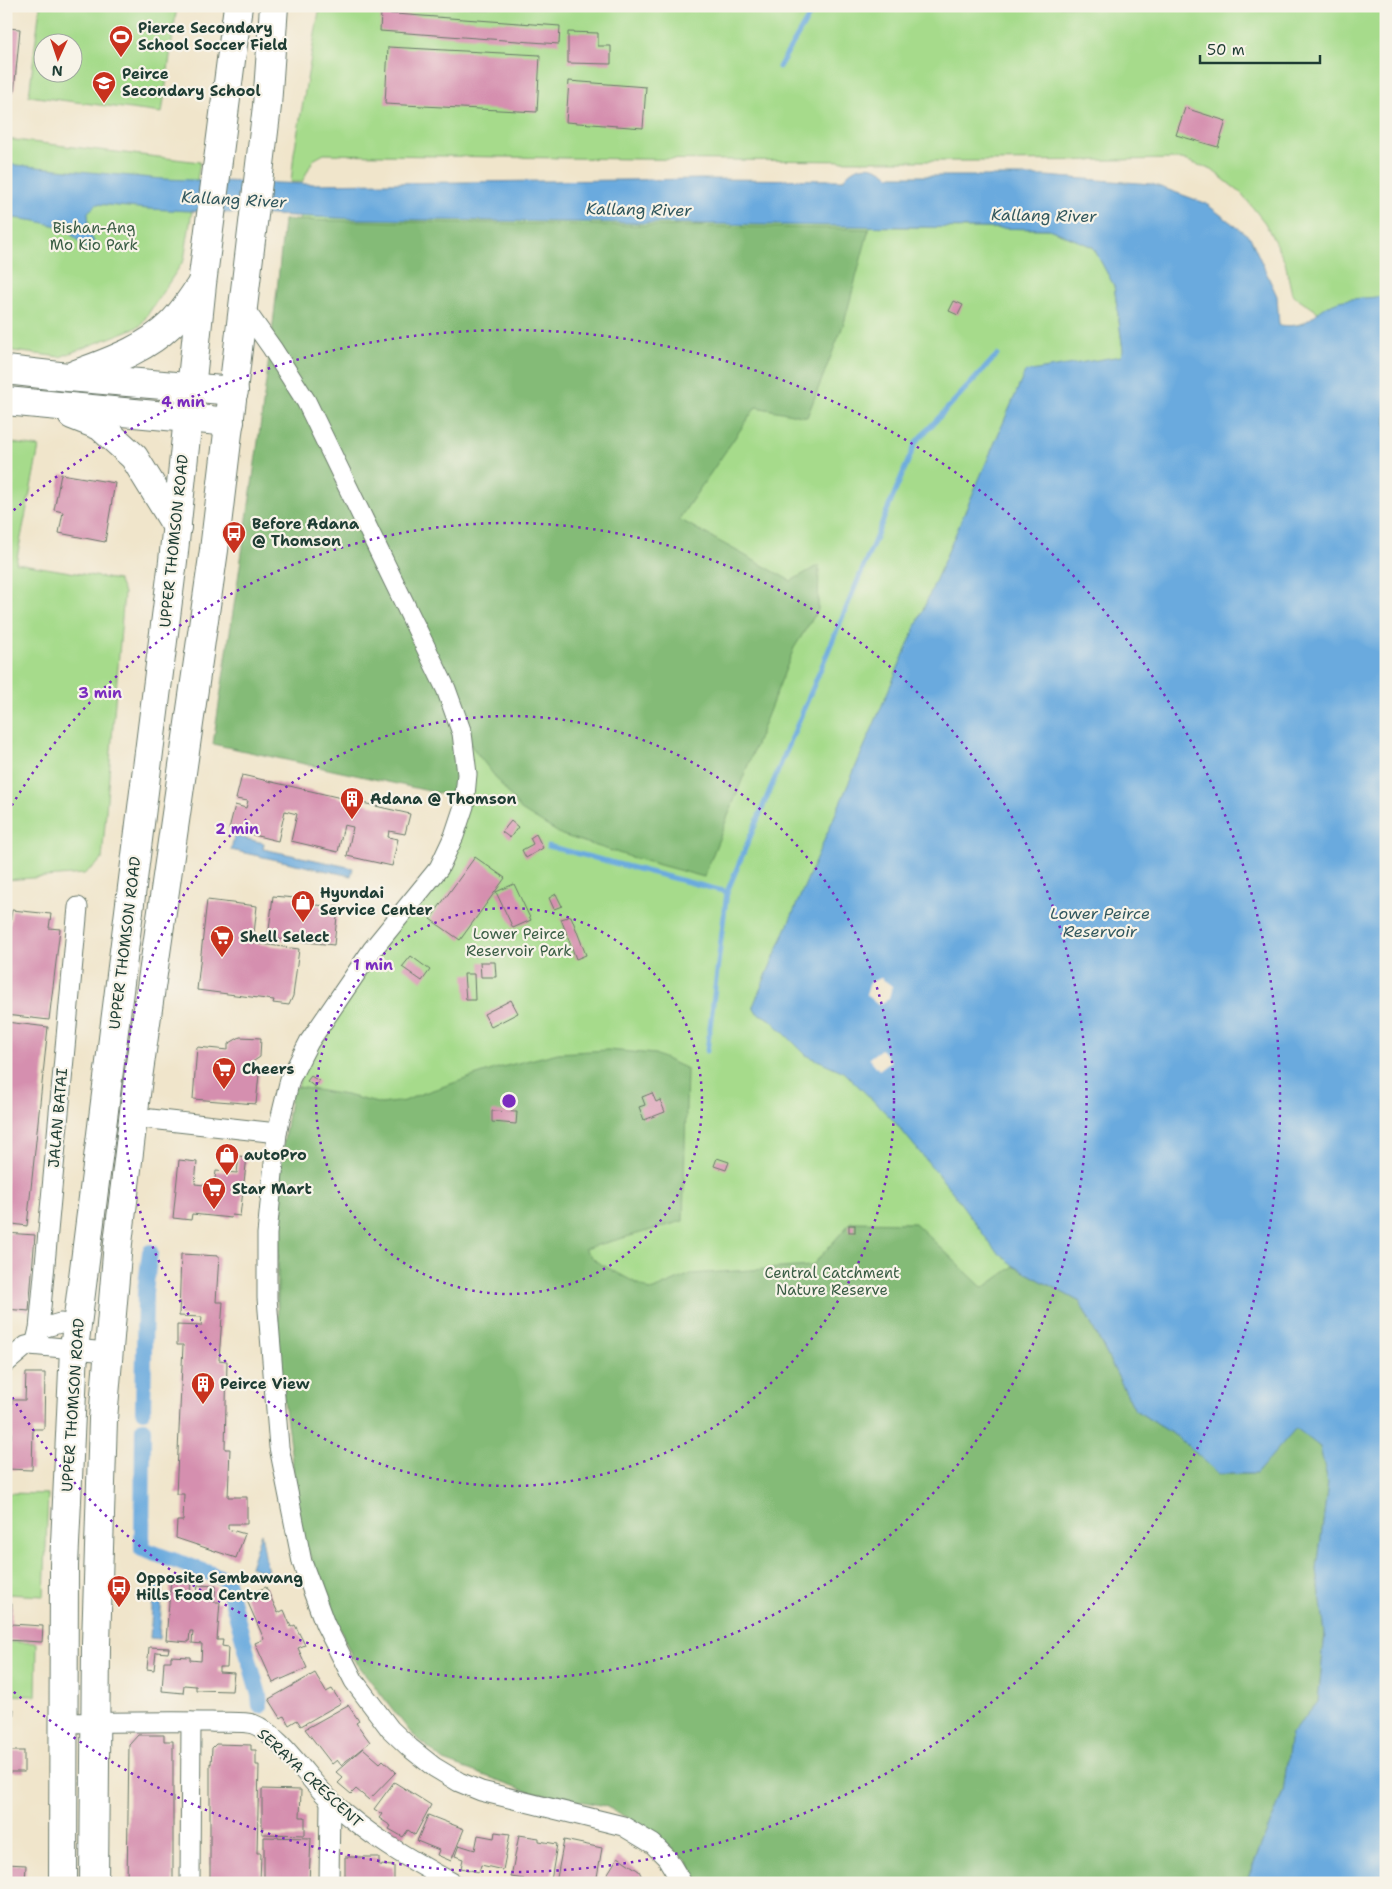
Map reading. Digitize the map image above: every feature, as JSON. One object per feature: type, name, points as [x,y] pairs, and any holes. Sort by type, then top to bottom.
[{"type":"main road","name":"UPPER THOMSON ROAD","points":[[63,1883],[64,1565],[75,1337],[177,527],[202,284],[238,6]]},
{"type":"main road","name":"UPPER THOMSON ROAD","points":[[94,1883],[99,1546],[107,1352],[133,1117],[214,550],[234,391],[266,106],[274,6]]},
{"type":"main road","points":[[68,377],[130,353],[151,340],[168,327],[179,315],[202,284]]},
{"type":"main road","points":[[6,370],[234,391]]},
{"type":"main road","points":[[6,401],[230,422]]},
{"type":"main road","points":[[44,405],[100,426],[134,457],[177,527]]},
{"type":"street","points":[[243,307],[306,401],[446,688],[462,733],[467,774],[464,806],[454,836],[440,868],[372,950],[309,1042],[290,1079],[277,1134],[267,1234],[267,1298],[279,1447],[302,1562],[326,1624],[354,1681],[390,1729],[410,1748],[434,1767],[459,1782],[481,1790],[623,1826],[653,1844],[667,1858],[682,1883]]},
{"type":"street","name":"JALAN BATAI","points":[[37,1337],[78,907]]},
{"type":"street","points":[[133,1117],[277,1134]]},
{"type":"street","points":[[6,1362],[37,1337],[75,1337],[107,1352]]},
{"type":"street","points":[[190,1883],[191,1722]]},
{"type":"street","name":"SERAYA CRESCENT","points":[[63,1723],[191,1722],[252,1724],[271,1736],[330,1800],[373,1836],[453,1883]]},
{"type":"street","points":[[329,1883],[330,1800]]},
{"type":"green space","name":"Pierce Secondary School Soccer Field","points":[[40,6],[177,6],[162,113],[29,96],[32,71],[32,82],[82,82],[82,32],[37,32]]},
{"type":"green space","name":"Central Catchment Nature Reserve","points":[[320,6],[1386,6],[1386,1883],[695,1883],[692,1871],[683,1855],[278,1317],[276,1289],[281,1169],[288,1128],[309,1042],[437,861],[450,824],[453,796],[467,774],[462,733],[483,760],[302,231],[300,216],[357,219],[1049,229],[1093,247],[1114,285],[1123,350],[1279,325],[1290,326],[1309,320],[1318,312],[1292,294],[1285,262],[1265,223],[1242,194],[1212,170],[1182,159],[860,161],[324,154],[313,160],[302,182],[291,182],[294,153]]},
{"type":"green space","name":"Bishan-Ang Mo Kio Park","points":[[6,139],[200,162],[184,260],[140,326],[60,357],[6,350]]},
{"type":"green space","points":[[284,220],[869,229],[844,323],[807,417],[756,407],[679,519],[791,581],[819,565],[818,610],[794,648],[704,877],[634,858],[562,835],[521,810],[462,734],[467,774],[452,796],[213,744],[270,352]]},
{"type":"green space","points":[[6,442],[39,447],[16,563],[118,580],[124,593],[102,860],[84,874],[6,880]]},
{"type":"green space","points":[[608,1050],[655,1054],[687,1069],[683,1221],[584,1249],[597,1262],[651,1291],[691,1274],[812,1266],[851,1222],[915,1223],[983,1288],[1014,1266],[1080,1302],[1135,1410],[1179,1438],[1219,1474],[1256,1474],[1296,1427],[1320,1447],[1328,1483],[1317,1570],[1325,1633],[1318,1702],[1291,1734],[1283,1792],[1246,1883],[695,1883],[690,1864],[646,1827],[605,1806],[528,1791],[444,1761],[411,1733],[352,1657],[302,1537],[277,1347],[280,1167],[292,1086],[346,1095],[381,1104],[405,1101],[498,1068],[558,1053]]},
{"type":"green space","points":[[6,1493],[48,1494],[44,1596],[6,1594]]},
{"type":"green space","points":[[6,1642],[37,1643],[36,1696],[6,1695]]},
{"type":"water","name":"Lower Peirce Reservoir","points":[[6,164],[162,179],[307,184],[704,179],[843,180],[853,170],[865,166],[878,169],[889,176],[1045,176],[1152,184],[1205,203],[1250,237],[1277,296],[1279,325],[1289,326],[1303,323],[1331,304],[1338,302],[1386,295],[1386,1883],[1246,1883],[1283,1792],[1291,1734],[1318,1702],[1325,1633],[1317,1570],[1328,1483],[1320,1447],[1296,1428],[1256,1474],[1219,1474],[1179,1438],[1135,1410],[1080,1302],[1014,1266],[994,1249],[951,1190],[893,1120],[844,1072],[806,1055],[770,1019],[757,1013],[753,1006],[1025,372],[1121,356],[1123,350],[1114,286],[1093,247],[1049,229],[357,219],[148,209],[97,204],[88,212],[89,230],[98,252],[92,254],[65,228],[36,221],[6,217]]},
{"type":"water","points":[[234,836],[264,843],[263,849],[353,868],[351,876],[231,850]]},
{"type":"water","points":[[261,1533],[268,1573],[250,1567]]},
{"type":"water","points":[[154,1580],[163,1581],[159,1639],[150,1638]]},
{"type":"pier","points":[[881,978],[892,986],[889,999],[878,1005],[866,995],[870,982]]},
{"type":"pier","points":[[881,1049],[891,1061],[879,1070],[869,1058]]},
{"type":"building","points":[[381,13],[560,26],[559,44],[380,31]]},
{"type":"building","points":[[6,28],[20,29],[14,92],[6,91]]},
{"type":"building","points":[[568,32],[598,33],[598,46],[611,46],[611,64],[568,63]]},
{"type":"building","points":[[388,47],[540,55],[537,112],[385,104]]},
{"type":"building","points":[[569,81],[646,87],[643,128],[566,122]]},
{"type":"building","points":[[1185,108],[1226,121],[1218,147],[1176,135]]},
{"type":"building","points":[[954,301],[963,305],[958,315],[949,311]]},
{"type":"building","points":[[61,474],[115,483],[105,542],[59,533],[63,512],[54,510]]},
{"type":"building","name":"Adana @ Thomson","points":[[242,775],[410,814],[405,834],[389,831],[388,837],[398,839],[392,866],[347,856],[353,827],[344,825],[338,852],[291,841],[297,814],[285,811],[278,841],[229,829],[235,805],[246,808],[248,801],[236,799]]},
{"type":"building","points":[[511,821],[518,827],[510,838],[502,832]]},
{"type":"building","points":[[536,834],[543,848],[526,858],[522,850],[533,844],[530,838]]},
{"type":"building","points":[[475,857],[505,878],[460,940],[430,919]]},
{"type":"building","points":[[514,884],[531,920],[513,928],[496,892]]},
{"type":"building","points":[[556,894],[562,906],[554,909],[549,898]]},
{"type":"building","name":"Hyundai Service Center","points":[[273,896],[295,898],[294,903],[338,907],[334,945],[268,938]]},
{"type":"building","points":[[207,900],[257,906],[253,943],[299,949],[293,996],[289,1005],[273,1003],[274,1000],[197,990]]},
{"type":"building","points":[[12,910],[51,914],[49,928],[60,929],[49,1020],[6,1015],[6,930],[7,923],[10,924]]},
{"type":"building","points":[[571,916],[586,955],[576,959],[561,919]]},
{"type":"building","points":[[411,956],[430,970],[422,981],[402,967]]},
{"type":"building","points":[[480,962],[495,962],[496,977],[481,977]]},
{"type":"building","points":[[464,974],[474,974],[475,1000],[466,1000]]},
{"type":"building","points":[[511,1000],[518,1013],[491,1027],[484,1014]]},
{"type":"building","points":[[6,1022],[48,1027],[27,1226],[6,1223]]},
{"type":"building","points":[[240,1037],[261,1038],[260,1057],[248,1065],[259,1074],[256,1104],[193,1099],[197,1047],[228,1050],[228,1044]]},
{"type":"building","points":[[311,1076],[319,1081],[315,1087],[307,1081]]},
{"type":"building","points":[[652,1093],[656,1102],[660,1100],[665,1112],[644,1120],[639,1107],[645,1105],[642,1097]]},
{"type":"building","points":[[492,1111],[517,1112],[516,1124],[492,1122]]},
{"type":"building","points":[[239,1156],[247,1157],[240,1216],[232,1215],[231,1218],[192,1214],[191,1220],[173,1218],[179,1160],[197,1162],[195,1184],[214,1186],[216,1171],[237,1173]]},
{"type":"building","points":[[717,1158],[729,1162],[726,1170],[714,1166]]},
{"type":"building","points":[[849,1225],[855,1225],[855,1232],[849,1232]]},
{"type":"building","points":[[6,1233],[35,1235],[29,1311],[6,1309]]},
{"type":"building","name":"Peirce View","points":[[181,1254],[219,1256],[216,1302],[223,1302],[219,1360],[227,1361],[225,1449],[230,1449],[228,1497],[247,1497],[247,1524],[228,1524],[228,1529],[245,1534],[236,1558],[176,1538],[177,1521],[183,1521],[184,1494],[176,1494],[183,1345],[177,1345],[177,1325],[201,1326],[202,1317],[179,1316]]},
{"type":"building","points":[[26,1373],[45,1373],[44,1429],[33,1429],[32,1470],[6,1469],[6,1438],[11,1438],[12,1400],[25,1400]]},
{"type":"building","points":[[171,1578],[191,1579],[190,1592],[197,1593],[198,1585],[216,1586],[214,1602],[220,1602],[217,1640],[223,1640],[222,1646],[228,1647],[227,1667],[219,1667],[219,1672],[234,1673],[232,1691],[196,1690],[196,1686],[184,1685],[183,1693],[162,1691],[164,1661],[171,1661],[171,1656],[190,1657],[190,1660],[201,1661],[202,1644],[192,1643],[193,1631],[190,1631],[189,1642],[166,1640]]},
{"type":"building","points":[[266,1587],[278,1613],[284,1610],[291,1627],[295,1625],[305,1645],[298,1648],[307,1668],[273,1683],[255,1643],[264,1639],[245,1596]]},
{"type":"building","points":[[6,1603],[12,1604],[11,1624],[43,1626],[42,1642],[6,1640]]},
{"type":"building","points":[[149,1647],[169,1648],[168,1653],[156,1652],[154,1670],[147,1669]]},
{"type":"building","points":[[315,1673],[326,1692],[332,1689],[341,1703],[301,1726],[297,1720],[289,1725],[284,1716],[281,1718],[269,1699]]},
{"type":"building","points":[[348,1705],[359,1721],[356,1723],[370,1742],[341,1765],[337,1760],[332,1764],[305,1729]]},
{"type":"building","points":[[6,1709],[14,1709],[13,1723],[6,1723]]},
{"type":"building","points":[[138,1735],[164,1735],[164,1741],[173,1741],[173,1883],[127,1883],[129,1745]]},
{"type":"building","points":[[216,1744],[251,1745],[251,1750],[256,1750],[256,1765],[259,1765],[257,1853],[261,1853],[260,1883],[210,1883],[210,1763],[212,1748]]},
{"type":"building","points":[[363,1748],[380,1763],[383,1760],[396,1772],[369,1800],[356,1789],[351,1794],[338,1783],[343,1778],[336,1772]]},
{"type":"building","points":[[6,1751],[24,1751],[24,1772],[6,1772]]},
{"type":"building","points":[[394,1782],[431,1805],[415,1835],[408,1830],[403,1837],[389,1829],[391,1826],[379,1818],[382,1814],[374,1809]]},
{"type":"building","points":[[262,1789],[301,1790],[300,1817],[305,1817],[305,1835],[262,1834]]},
{"type":"building","points":[[428,1815],[464,1829],[451,1861],[437,1855],[439,1850],[417,1841]]},
{"type":"building","points":[[495,1832],[510,1834],[503,1870],[481,1865],[479,1872],[461,1868],[463,1859],[455,1856],[459,1845],[475,1850],[478,1835],[494,1838]]},
{"type":"building","points":[[519,1835],[539,1838],[539,1841],[557,1844],[551,1881],[539,1879],[538,1883],[523,1883],[524,1879],[511,1877]]},
{"type":"building","points":[[264,1837],[311,1838],[309,1883],[264,1883]]},
{"type":"building","points":[[564,1840],[602,1848],[596,1883],[556,1883]]},
{"type":"building","points":[[345,1857],[379,1857],[379,1865],[394,1866],[394,1883],[345,1883]]},
{"type":"building","points":[[618,1857],[639,1871],[645,1883],[613,1883],[605,1878]]},
{"type":"building","points":[[6,1864],[26,1865],[25,1883],[6,1883]]},
{"type":"waterway","points":[[779,67],[815,6]]},
{"type":"waterway","points":[[548,846],[727,892],[916,442],[997,355]]},
{"type":"waterway","points":[[707,1051],[727,892]]},
{"type":"waterway","points":[[143,1411],[145,1292],[150,1252]]},
{"type":"waterway","points":[[143,1429],[142,1549],[226,1579],[259,1695],[260,1706]]},
{"type":"place","name":"Pierce Secondary School Soccer Field","points":[[121,58]]},
{"type":"place","name":"Peirce Secondary School","points":[[104,104]]},
{"type":"place","name":"Before Adana @ Thomson","points":[[234,554]]},
{"type":"place","name":"Adana @ Thomson","points":[[352,820]]},
{"type":"place","name":"Hyundai Service Center","points":[[303,923]]},
{"type":"place","name":"Shell Select","points":[[222,958]]},
{"type":"place","name":"Cheers","points":[[224,1090]]},
{"type":"place","name":"autoPro","points":[[227,1176]]},
{"type":"place","name":"Star Mart","points":[[214,1210]]},
{"type":"place","name":"Peirce View","points":[[203,1405]]},
{"type":"place","name":"Opposite Sembawang Hills Food Centre","points":[[119,1608]]},
{"type":"water label","name":"Kallang River","points":[[234,199]]},
{"type":"water label","name":"Kallang River","points":[[639,209]]},
{"type":"water label","name":"Kallang River","points":[[1044,215]]},
{"type":"park label","name":"Lower Peirce Reservoir Park","points":[[519,942]]}]
